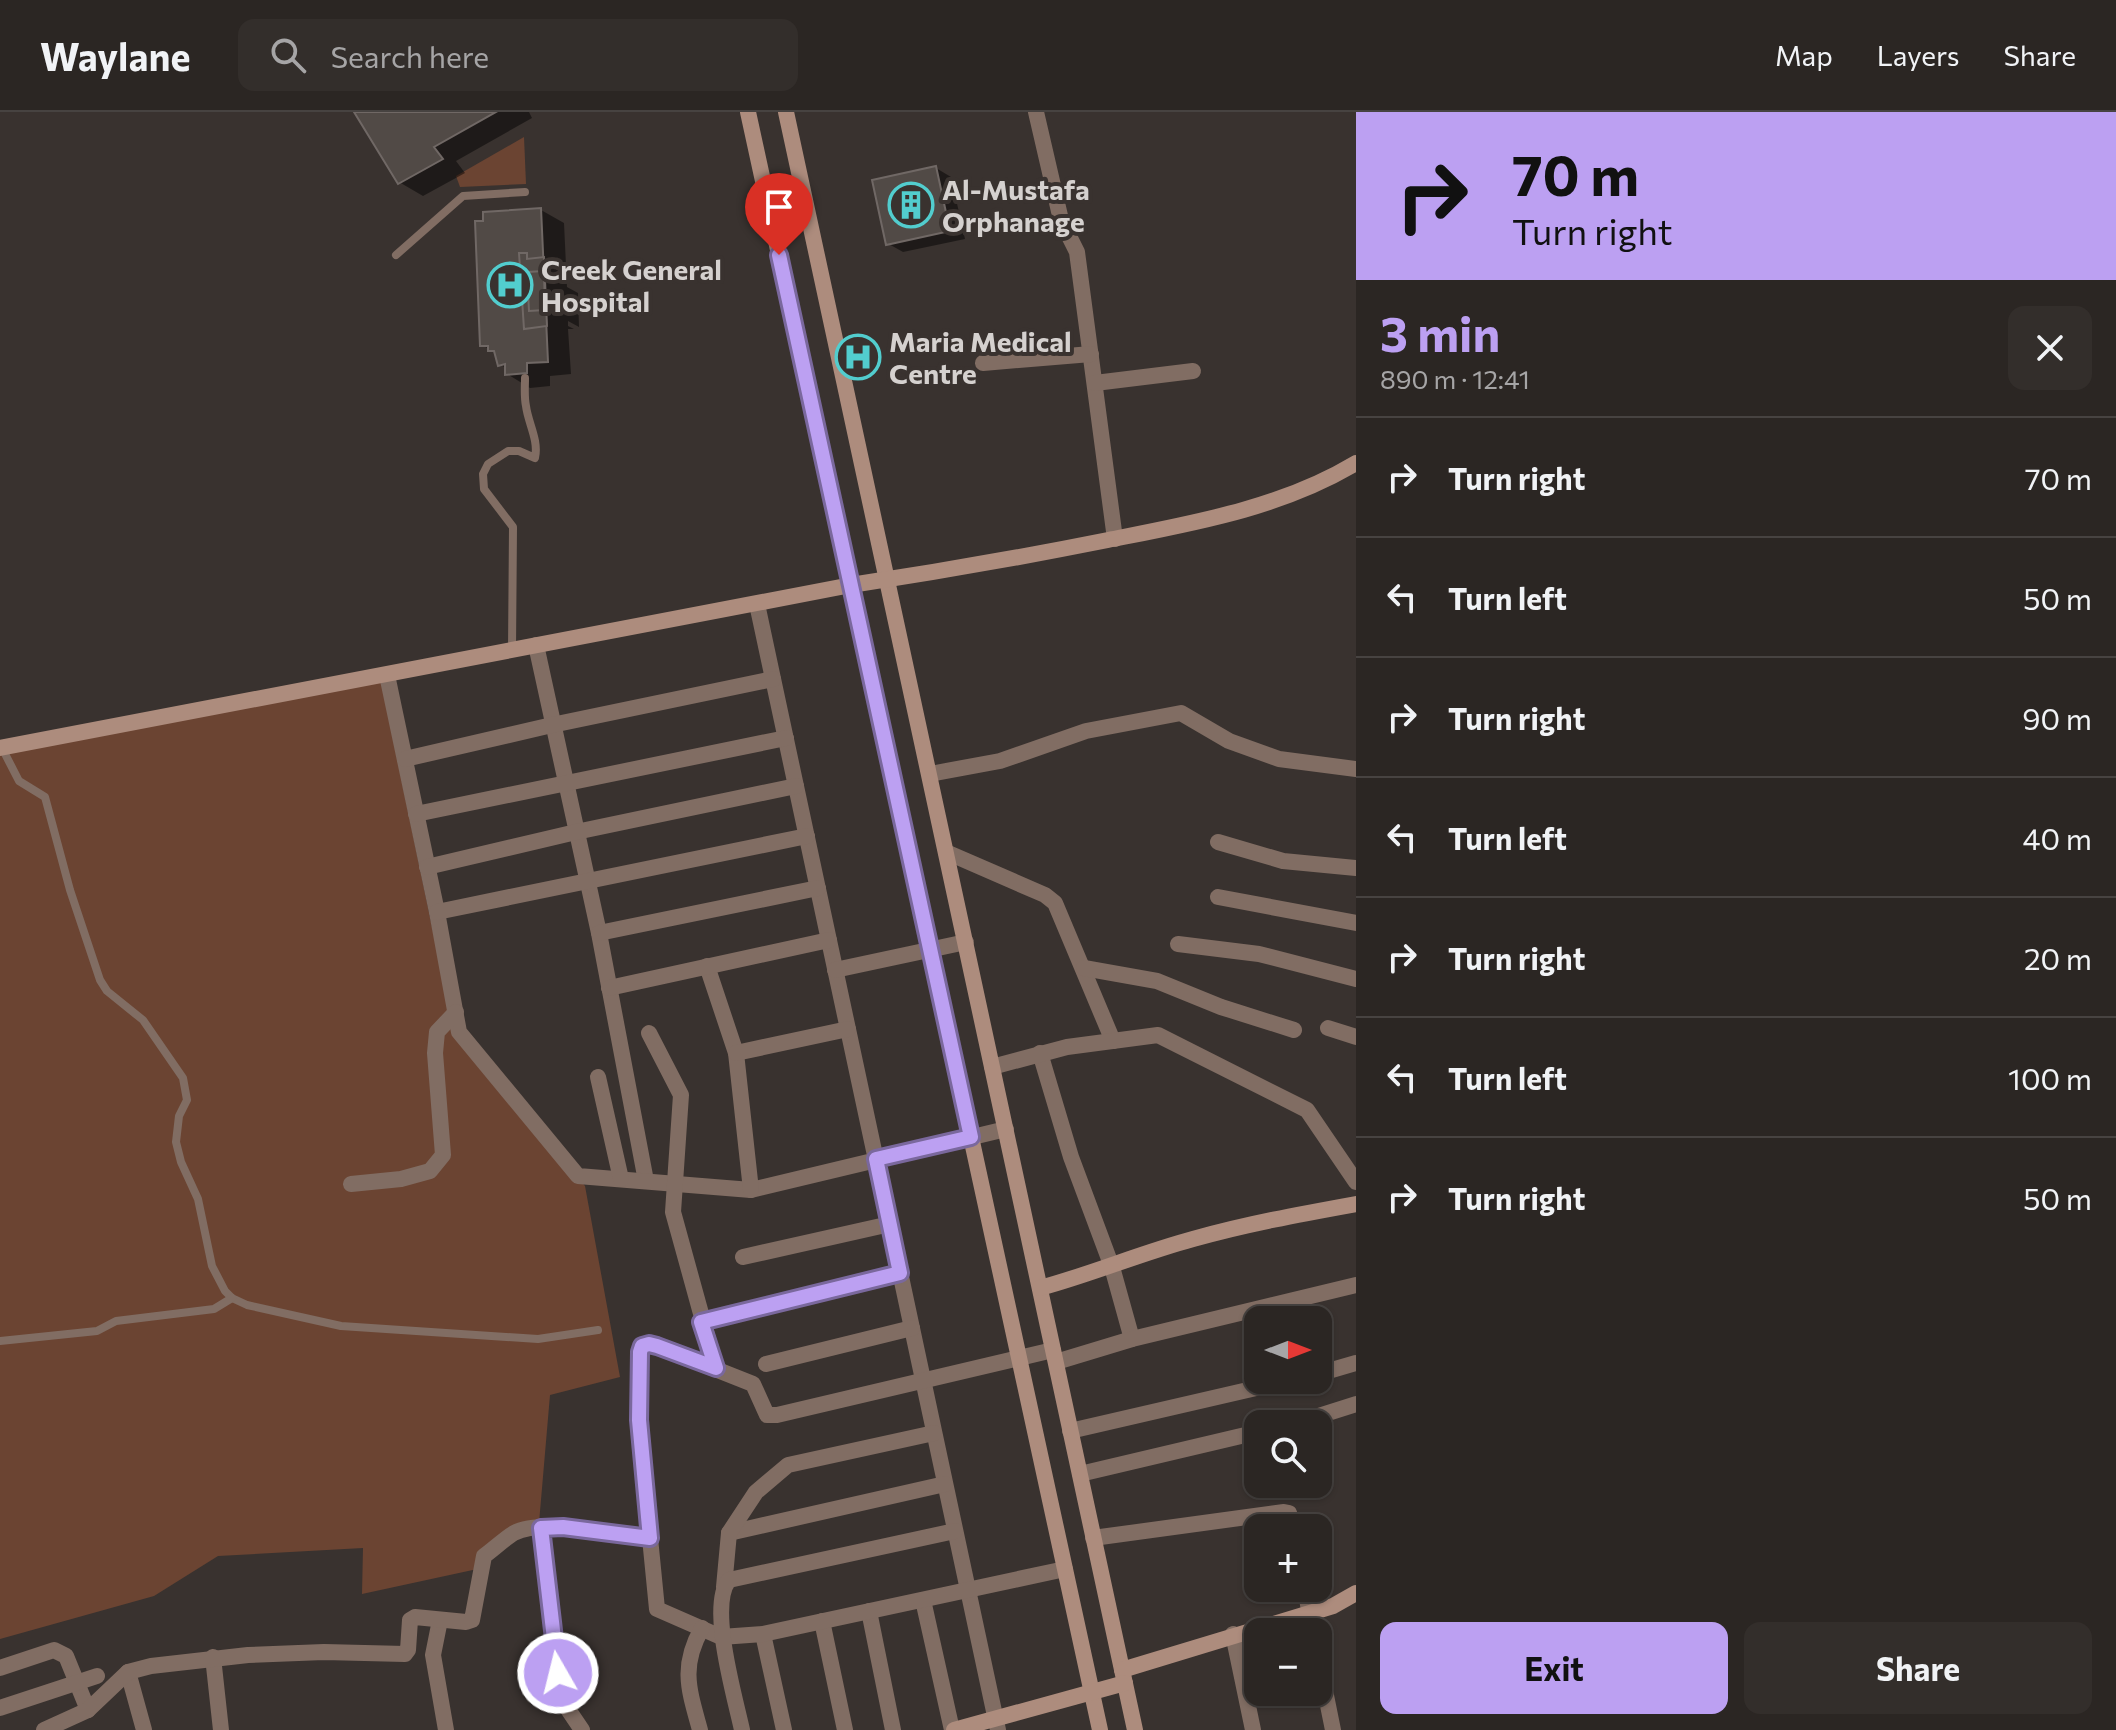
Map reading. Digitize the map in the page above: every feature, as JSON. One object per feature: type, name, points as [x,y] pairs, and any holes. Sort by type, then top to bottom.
[{"type":"main road","points":[[748,112],[1100,1730]]},
{"type":"main road","points":[[786,112],[1135,1730]]},
{"type":"main road","points":[[1,748],[851,585],[949,571],[1217,519],[1325,481],[1356,463]]},
{"type":"main road","points":[[1040,1288],[1191,1239],[1356,1204]]},
{"type":"main road","points":[[953,1730],[997,1725],[1092,1692],[1233,1634],[1355,1598]]},
{"type":"street","points":[[1036,112],[1061,220],[1077,252],[1115,539]]},
{"type":"street","points":[[983,363],[1091,354]]},
{"type":"street","points":[[1095,383],[1193,371]]},
{"type":"street","points":[[757,604],[997,1725]]},
{"type":"street","points":[[536,645],[599,933],[646,1181]]},
{"type":"street","points":[[387,675],[459,1032],[578,1176],[751,1190],[1006,1129]]},
{"type":"street","points":[[405,759],[773,679]]},
{"type":"street","points":[[930,774],[1000,761],[1086,731],[1181,713],[1229,741],[1279,759],[1356,769]]},
{"type":"street","points":[[416,814],[786,738]]},
{"type":"street","points":[[427,867],[796,786]]},
{"type":"street","points":[[437,912],[807,836]]},
{"type":"street","points":[[1218,842],[1283,861],[1356,868]]},
{"type":"street","points":[[946,852],[1045,895],[1055,903],[1113,1041]]},
{"type":"street","points":[[599,933],[818,888]]},
{"type":"street","points":[[1218,897],[1356,923]]},
{"type":"street","points":[[609,988],[829,940]]},
{"type":"street","points":[[835,970],[966,942]]},
{"type":"street","points":[[1178,944],[1259,954],[1356,979]]},
{"type":"street","points":[[707,966],[736,1053],[751,1190]]},
{"type":"street","points":[[1084,968],[1157,981],[1221,1007],[1294,1030]]},
{"type":"street","points":[[351,1184],[401,1179],[430,1171],[443,1155],[435,1053],[437,1032],[456,1012]]},
{"type":"street","points":[[1328,1028],[1356,1037]]},
{"type":"street","points":[[736,1053],[848,1029]]},
{"type":"street","points":[[649,1033],[681,1095],[673,1212],[716,1368]]},
{"type":"street","points":[[992,1067],[1067,1047],[1158,1035],[1307,1110],[1356,1182]]},
{"type":"street","points":[[1040,1053],[1071,1157],[1112,1267],[1132,1339]]},
{"type":"street","points":[[598,1077],[621,1179]]},
{"type":"street","points":[[743,1257],[890,1224]]},
{"type":"street","points":[[701,1322],[900,1273]]},
{"type":"street","points":[[1065,1569],[763,1634],[721,1637],[657,1609],[639,1420],[642,1346],[649,1344],[753,1384],[767,1415],[777,1415],[1019,1357],[1054,1356],[1132,1339],[1356,1285]]},
{"type":"street","points":[[766,1364],[912,1328]]},
{"type":"street","points":[[1332,1370],[1356,1363]]},
{"type":"street","points":[[1070,1431],[1244,1391]]},
{"type":"street","points":[[1332,1412],[1356,1404]]},
{"type":"street","points":[[742,1730],[721,1637],[729,1533],[756,1492],[788,1465],[934,1433]]},
{"type":"street","points":[[1080,1474],[1244,1435]]},
{"type":"street","points":[[729,1533],[945,1484]]},
{"type":"street","points":[[1269,1514],[1289,1514]]},
{"type":"street","points":[[1093,1538],[1244,1517]]},
{"type":"street","points":[[44,1730],[88,1710],[128,1672],[151,1666],[213,1657],[324,1652],[405,1654],[410,1620],[415,1617],[472,1620],[484,1556],[516,1532],[563,1527],[650,1538]]},
{"type":"street","points":[[541,1528],[561,1699],[582,1730]]},
{"type":"street","points":[[724,1587],[729,1580],[955,1531]]},
{"type":"street","points":[[923,1600],[953,1730]]},
{"type":"street","points":[[1307,1602],[1310,1618]]},
{"type":"street","points":[[869,1611],[893,1730]]},
{"type":"street","points":[[440,1620],[433,1655],[446,1730]]},
{"type":"street","points":[[822,1621],[845,1730]]},
{"type":"street","points":[[700,1730],[687,1681],[693,1643],[702,1628]]},
{"type":"street","points":[[763,1634],[784,1730]]},
{"type":"street","points":[[1233,1634],[1253,1730]]},
{"type":"street","points":[[0,1668],[54,1650],[66,1656],[88,1710]]},
{"type":"street","points":[[213,1657],[221,1730]]},
{"type":"street","points":[[128,1672],[144,1730]]},
{"type":"street","points":[[0,1708],[97,1676]]},
{"type":"street","points":[[1328,1706],[1333,1730]]},
{"type":"lane","points":[[396,255],[463,196],[525,192]]},
{"type":"lane","points":[[512,650],[513,527],[484,489],[483,474],[488,464],[508,451],[519,451],[535,458],[537,453],[532,425],[526,408],[525,378]]},
{"type":"lane","points":[[1,748],[19,781],[45,797],[70,890],[100,980],[107,991],[143,1020],[183,1078],[187,1100],[179,1116],[176,1142],[181,1162],[198,1199],[212,1266],[232,1298],[247,1305],[341,1326],[538,1339],[598,1330]]},
{"type":"lane","points":[[0,1341],[97,1331],[116,1321],[214,1309],[232,1298]]},
{"type":"shaded area","points":[[524,137],[526,184],[460,187],[456,176]]},
{"type":"shaded area","points":[[380,676],[454,1033],[585,1186],[620,1377],[550,1395],[539,1523],[520,1526],[482,1568],[362,1594],[363,1548],[218,1556],[154,1596],[0,1639],[0,750]]},
{"type":"building","points":[[354,112],[496,112],[434,147],[443,159],[398,184]]},
{"type":"building","name":"Al-Mustafa Orphanage","points":[[936,166],[950,231],[886,245],[872,180]]},
{"type":"building","points":[[541,208],[548,362],[527,363],[527,373],[505,375],[505,364],[498,366],[494,351],[488,351],[488,346],[480,346],[475,221],[483,221],[483,212]]},
{"type":"building","points":[[519,253],[527,253],[527,259],[544,257],[547,326],[524,329]]},
{"type":"building","points":[[544,271],[545,310],[529,311],[527,272]]},
{"type":"place","name":"Al-Mustafa Orphanage","points":[[911,205]]},
{"type":"place","name":"Creek General Hospital","points":[[510,285]]},
{"type":"place","name":"Maria Medical Centre","points":[[858,357]]},
{"type":"route","points":[[558,1673],[541,1528],[563,1527],[650,1538],[639,1420],[642,1346],[657,1346],[716,1368],[701,1322],[900,1273],[876,1159],[971,1137],[779,255]]}]
